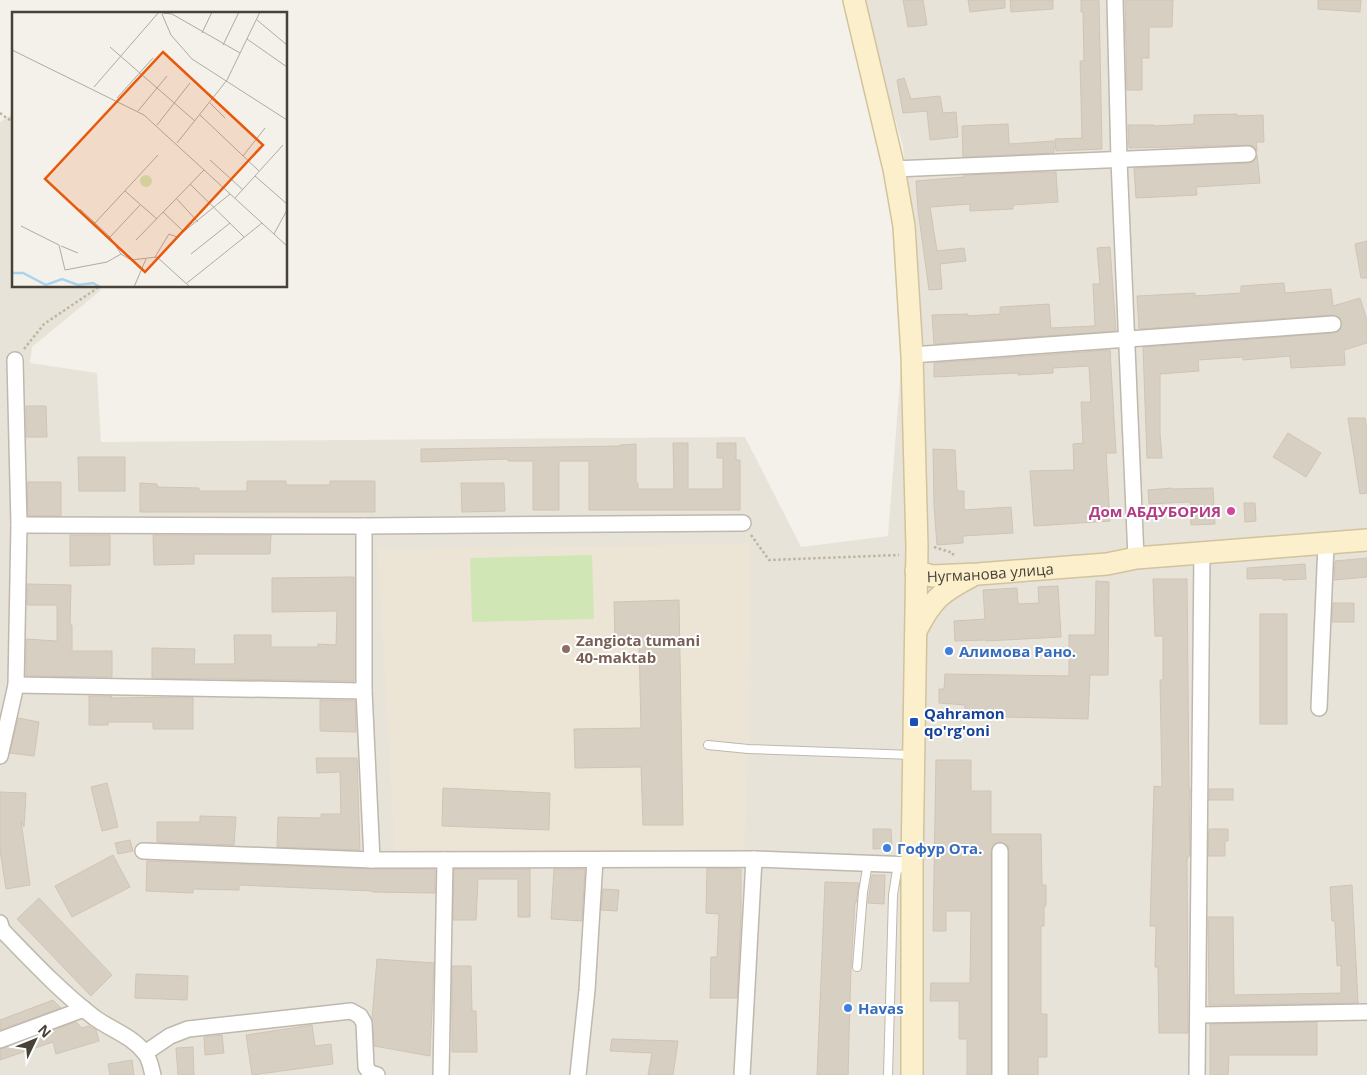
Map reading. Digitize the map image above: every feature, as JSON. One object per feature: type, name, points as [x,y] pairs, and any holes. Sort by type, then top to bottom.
[{"type":"main road","points":[[854,0],[894,169],[904,226],[912,355],[916,629],[913,755],[905,865],[912,1075]]},
{"type":"main road","name":"Нугманова улица","points":[[916,571],[932,576],[978,574],[1107,564],[1136,558],[1202,552],[1367,540]]},
{"type":"main road","name":"Нугманова улица","points":[[916,571],[932,565],[1106,552],[1136,558]]},
{"type":"main road","points":[[916,629],[927,609],[936,599],[955,585],[978,574]]},
{"type":"street","points":[[1115,0],[1119,160],[1136,558]]},
{"type":"street","points":[[894,169],[1248,154]]},
{"type":"street","points":[[912,355],[1333,324]]},
{"type":"street","points":[[0,756],[16,685],[19,525],[15,360]]},
{"type":"street","points":[[19,525],[364,526],[743,523]]},
{"type":"street","points":[[364,526],[364,691],[372,860]]},
{"type":"street","points":[[1319,708],[1326,544]]},
{"type":"street","points":[[1197,1075],[1202,552]]},
{"type":"street","points":[[16,685],[364,691]]},
{"type":"street","points":[[1000,850],[1000,1075]]},
{"type":"street","points":[[143,851],[372,860],[754,860],[905,865]]},
{"type":"street","points":[[441,1075],[445,860]]},
{"type":"street","points":[[578,1075],[587,990],[596,860]]},
{"type":"street","points":[[742,1075],[754,860]]},
{"type":"street","points":[[0,923],[2,930],[48,978],[96,1018],[125,1035],[146,1053],[153,1075]]},
{"type":"street","points":[[0,1040],[84,1008]]},
{"type":"street","points":[[146,1053],[170,1036],[188,1029],[351,1011],[360,1016],[364,1023],[366,1067],[370,1073],[377,1075]]},
{"type":"street","points":[[1198,1015],[1367,1012]]},
{"type":"lane","points":[[708,745],[748,749],[913,755]]},
{"type":"lane","points":[[858,966],[863,892],[868,863]]},
{"type":"lane","points":[[888,1075],[893,895],[905,865]]},
{"type":"path","points":[[0,113],[12,120]]},
{"type":"path","points":[[15,360],[44,324],[97,288]]},
{"type":"path","points":[[743,523],[769,560],[898,556]]},
{"type":"path","points":[[929,547],[953,553],[953,557]]},
{"type":"shaded area","points":[[860,0],[1367,0],[1367,1075],[0,1075],[0,122],[12,114],[12,288],[101,288],[100,291],[32,347],[30,363],[97,373],[101,442],[745,437],[801,547],[888,536],[911,236],[903,146]]},
{"type":"shaded area","name":"Zangiota tumani 40-maktab","points":[[750,544],[748,749],[744,852],[395,856],[378,549]]},
{"type":"green space","points":[[592,555],[594,619],[472,622],[470,558]]},
{"type":"building","points":[[903,0],[923,0],[927,25],[908,27]]},
{"type":"building","points":[[968,0],[1005,0],[1005,8],[970,12]]},
{"type":"building","points":[[1010,0],[1053,0],[1053,9],[1011,12]]},
{"type":"building","points":[[1081,0],[1099,0],[1102,149],[1056,151],[1055,139],[1082,138],[1080,61],[1084,61]]},
{"type":"building","points":[[1125,0],[1173,0],[1172,27],[1149,27],[1149,58],[1142,58],[1142,90],[1127,90]]},
{"type":"building","points":[[1318,0],[1361,0],[1360,12],[1318,9]]},
{"type":"building","points":[[904,78],[911,99],[940,96],[943,113],[956,112],[958,137],[930,140],[927,111],[903,113],[897,80]]},
{"type":"building","points":[[1237,114],[1237,116],[1263,115],[1264,142],[1256,142],[1257,151],[1253,146],[1248,145],[1129,148],[1128,125],[1194,124],[1194,115]]},
{"type":"building","points":[[1008,124],[1009,144],[1054,141],[1054,153],[963,157],[962,126]]},
{"type":"building","points":[[1257,155],[1260,183],[1196,187],[1197,195],[1136,198],[1134,168],[1248,163],[1253,162]]},
{"type":"building","points":[[1056,172],[1058,202],[1013,205],[1013,209],[970,211],[970,204],[930,207],[937,251],[964,248],[966,261],[940,264],[942,289],[929,290],[916,181],[964,177],[964,175]]},
{"type":"building","points":[[1367,241],[1367,278],[1361,278],[1355,244]]},
{"type":"building","points":[[1110,247],[1116,331],[934,344],[932,315],[968,314],[968,316],[1000,314],[1000,307],[1049,304],[1051,328],[1095,326],[1093,284],[1100,284],[1097,248]]},
{"type":"building","points":[[1284,283],[1285,293],[1331,289],[1333,306],[1360,298],[1367,320],[1367,343],[1344,350],[1345,365],[1291,368],[1290,356],[1243,360],[1243,357],[1198,360],[1199,371],[1160,374],[1162,458],[1147,458],[1143,347],[1334,333],[1339,331],[1342,324],[1340,318],[1332,315],[1139,329],[1137,296],[1195,293],[1195,296],[1241,293],[1241,286]]},
{"type":"building","points":[[1110,350],[1116,453],[1106,453],[1110,521],[1034,526],[1030,471],[1074,470],[1073,444],[1083,443],[1081,402],[1091,402],[1089,366],[1053,368],[1053,373],[934,377],[934,363]]},
{"type":"building","points":[[26,406],[46,406],[47,437],[26,437]]},
{"type":"building","points":[[1348,418],[1365,418],[1367,430],[1367,493],[1360,494]]},
{"type":"building","points":[[1288,433],[1321,453],[1306,477],[1273,457]]},
{"type":"building","points":[[673,443],[688,443],[688,489],[723,489],[723,458],[717,458],[717,443],[736,443],[736,460],[740,460],[740,510],[589,510],[589,461],[559,461],[559,510],[533,510],[533,461],[508,461],[508,459],[421,462],[421,449],[620,446],[636,444],[636,483],[638,483],[638,489],[674,489]]},
{"type":"building","points":[[933,449],[955,450],[957,491],[964,491],[964,510],[1011,507],[1013,533],[963,536],[963,543],[937,545]]},
{"type":"building","points":[[78,457],[125,457],[125,491],[79,491]]},
{"type":"building","points":[[247,481],[286,481],[286,485],[330,485],[330,481],[375,481],[375,512],[140,512],[140,483],[157,484],[157,487],[199,488],[199,491],[247,491]]},
{"type":"building","points":[[27,482],[61,482],[61,516],[28,516]]},
{"type":"building","points":[[461,483],[504,483],[505,511],[462,512]]},
{"type":"building","points":[[1213,488],[1215,524],[1191,525],[1190,502],[1149,504],[1148,490]]},
{"type":"building","points":[[1244,503],[1255,503],[1256,521],[1245,522]]},
{"type":"building","points":[[70,535],[110,535],[110,565],[70,566]]},
{"type":"building","points":[[153,535],[271,535],[270,554],[194,554],[194,564],[154,565]]},
{"type":"building","points":[[1367,558],[1367,577],[1334,580],[1335,561]]},
{"type":"building","points":[[1305,564],[1306,579],[1247,579],[1247,568]]},
{"type":"building","points":[[354,577],[354,681],[152,678],[152,648],[195,649],[194,664],[235,664],[234,635],[271,635],[271,647],[318,647],[318,644],[336,645],[337,611],[272,612],[272,578]]},
{"type":"building","points":[[1153,579],[1187,579],[1190,789],[1190,856],[1188,856],[1187,861],[1188,1033],[1159,1033],[1158,967],[1155,967],[1156,926],[1150,926],[1154,786],[1162,787],[1160,680],[1163,680],[1163,636],[1155,636]]},
{"type":"building","points":[[1096,581],[1109,582],[1108,675],[1090,675],[1088,719],[965,716],[965,705],[939,703],[939,689],[944,689],[945,674],[1069,676],[1069,635],[1095,635]]},
{"type":"building","points":[[27,584],[71,585],[70,625],[72,625],[72,651],[112,651],[112,677],[26,676],[26,639],[57,641],[57,605],[27,605]]},
{"type":"building","points":[[1058,586],[1061,637],[955,641],[954,621],[985,619],[983,590],[1017,588],[1018,604],[1039,603],[1038,587]]},
{"type":"building","points":[[679,600],[683,825],[643,825],[641,767],[575,768],[574,729],[641,728],[639,641],[615,641],[614,602]]},
{"type":"building","points":[[1333,603],[1354,603],[1354,622],[1332,622]]},
{"type":"building","points":[[1260,614],[1287,614],[1287,724],[1260,724]]},
{"type":"building","points":[[89,696],[112,696],[111,698],[193,697],[193,729],[153,729],[153,722],[108,722],[108,725],[89,725]]},
{"type":"building","points":[[320,700],[355,701],[356,732],[320,731]]},
{"type":"building","points":[[18,718],[39,722],[34,756],[10,753]]},
{"type":"building","points":[[316,758],[357,758],[360,850],[277,847],[278,817],[321,818],[321,814],[341,814],[340,772],[317,773]]},
{"type":"building","points":[[936,760],[971,760],[971,791],[991,791],[991,834],[1041,834],[1042,885],[1046,885],[1046,906],[1044,906],[1044,926],[1041,926],[1041,1014],[1047,1014],[1047,1057],[1038,1057],[1038,1075],[1009,1075],[1009,851],[1008,846],[1004,843],[995,843],[991,851],[991,1075],[967,1075],[967,1039],[959,1039],[959,1001],[930,1001],[931,983],[970,983],[971,911],[946,911],[946,931],[933,931]]},
{"type":"building","points":[[107,783],[118,827],[102,831],[91,787]]},
{"type":"building","points":[[443,788],[550,793],[549,830],[442,826]]},
{"type":"building","points":[[1209,789],[1233,789],[1233,800],[1209,800]]},
{"type":"building","points":[[0,792],[26,793],[24,827],[21,821],[30,885],[6,889],[0,850]]},
{"type":"building","points":[[200,816],[236,817],[234,845],[157,842],[157,822],[200,822]]},
{"type":"building","points":[[873,829],[891,829],[892,848],[873,849]]},
{"type":"building","points":[[1209,829],[1228,829],[1228,841],[1225,841],[1225,856],[1208,856]]},
{"type":"building","points":[[130,840],[133,851],[118,854],[115,843]]},
{"type":"building","points":[[113,855],[130,887],[72,917],[55,886]]},
{"type":"building","points":[[147,861],[372,869],[435,869],[435,893],[372,892],[239,885],[239,890],[193,889],[193,893],[146,891]]},
{"type":"building","points":[[707,868],[741,869],[737,998],[710,998],[711,957],[717,957],[719,914],[706,913]]},
{"type":"building","points":[[454,869],[530,869],[530,917],[518,917],[518,879],[478,879],[476,920],[453,920]]},
{"type":"building","points":[[554,869],[585,869],[582,921],[551,919]]},
{"type":"building","points":[[872,875],[885,875],[884,904],[868,903]]},
{"type":"building","points":[[825,882],[859,883],[855,903],[851,967],[848,1075],[817,1075]]},
{"type":"building","points":[[1352,885],[1358,1003],[1209,1005],[1208,917],[1233,917],[1234,995],[1341,993],[1341,965],[1337,966],[1335,921],[1332,921],[1330,887]]},
{"type":"building","points":[[603,889],[619,890],[617,911],[601,910]]},
{"type":"building","points":[[39,898],[112,975],[91,996],[17,919]]},
{"type":"building","points":[[377,959],[434,963],[430,1056],[374,1046],[372,1018]]},
{"type":"building","points":[[452,966],[471,966],[472,1011],[476,1011],[477,1052],[452,1052]]},
{"type":"building","points":[[136,974],[188,976],[187,1000],[135,998]]},
{"type":"building","points":[[53,1000],[61,1008],[0,1030],[0,1020]]},
{"type":"building","points":[[76,1022],[82,1028],[89,1026],[96,1030],[99,1041],[56,1054],[53,1042],[0,1060],[0,1049]]},
{"type":"building","points":[[1317,1022],[1317,1055],[1229,1055],[1228,1075],[1210,1075],[1210,1024]]},
{"type":"building","points":[[312,1025],[315,1046],[331,1044],[333,1064],[252,1075],[246,1035]]},
{"type":"building","points":[[222,1035],[224,1053],[205,1055],[204,1037]]},
{"type":"building","points":[[612,1039],[678,1041],[673,1075],[648,1075],[652,1053],[610,1051]]},
{"type":"building","points":[[193,1047],[194,1075],[178,1075],[176,1048]]},
{"type":"building","points":[[132,1060],[134,1075],[110,1075],[108,1064]]},
{"type":"place","name":"Дом АБДУБОРИЯ","points":[[1231,511]]},
{"type":"place","name":"Zangiota tumani 40-maktab","points":[[566,649]]},
{"type":"place","name":"Алимова Рано.","points":[[949,651]]},
{"type":"place","name":"Qahramon qo'rg'oni","points":[[914,722]]},
{"type":"place","name":"Гофур Ота.","points":[[887,848]]},
{"type":"place","name":"Havas","points":[[848,1008]]}]
